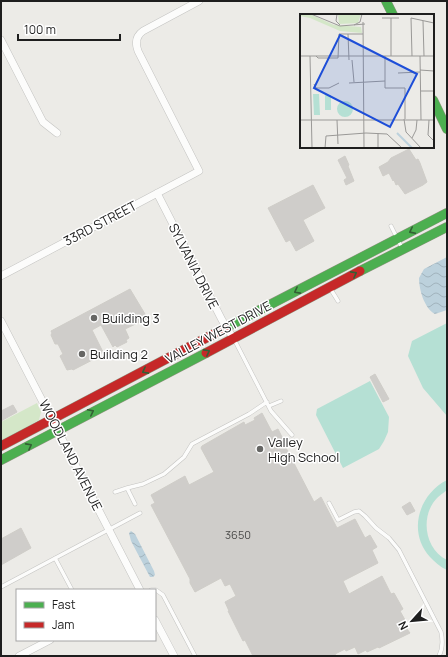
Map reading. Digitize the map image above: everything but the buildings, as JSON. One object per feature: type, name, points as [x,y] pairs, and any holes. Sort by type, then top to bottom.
[{"type":"main road","points":[[386,1],[392,14]]},
{"type":"main road","points":[[434,103],[440,118],[447,129]]},
{"type":"main road","name":"VALLEY WEST DRIVE","points":[[1,446],[447,213]]},
{"type":"main road","name":"VALLEY WEST DRIVE","points":[[1,460],[402,249],[447,227]]},
{"type":"street","name":"33RD STREET","points":[[1,276],[199,171],[138,51],[136,41],[138,36],[143,31],[199,1]]},
{"type":"street","points":[[1,40],[43,122],[57,133]]},
{"type":"street","name":"SYLVANIA DRIVE","points":[[157,193],[226,328],[233,338]]},
{"type":"street","name":"WOODLAND AVENUE","points":[[1,321],[3,332],[57,431],[139,589]]},
{"type":"street","points":[[156,622],[174,656]]},
{"type":"street","points":[[19,656],[48,641]]},
{"type":"lane","points":[[391,226],[402,249]]},
{"type":"lane","points":[[330,287],[338,301]]},
{"type":"lane","points":[[233,338],[268,404],[277,418],[292,434]]},
{"type":"lane","points":[[115,492],[143,484],[164,474],[184,457],[192,444],[268,404],[281,401]]},
{"type":"lane","points":[[127,488],[135,504]]},
{"type":"lane","points":[[329,503],[338,520],[354,512],[360,512],[376,528],[389,538],[399,550],[441,632],[443,647],[439,656]]},
{"type":"lane","points":[[1,587],[140,513]]},
{"type":"lane","points":[[55,558],[71,589]]},
{"type":"lane","points":[[156,590],[163,595],[195,656]]},
{"type":"green space","points":[[447,323],[447,416],[423,388],[408,356],[412,341]]},
{"type":"green space","points":[[370,381],[389,417],[388,432],[379,449],[343,468],[316,415],[317,409]]},
{"type":"green space","points":[[37,403],[41,412],[39,420],[1,442],[1,422]]},
{"type":"green space","points":[[447,480],[447,490],[436,499],[429,510],[427,526],[430,542],[434,549],[447,560],[447,570],[434,561],[423,547],[419,536],[418,525],[419,514],[429,494],[437,486]]},
{"type":"water","points":[[447,257],[447,310],[435,314],[425,303],[419,278],[424,269]]},
{"type":"water","points":[[131,531],[135,534],[154,571],[155,575],[153,577],[150,577],[131,541],[129,533]]},
{"type":"traffic: fast","points":[[386,1],[392,14]]},
{"type":"traffic: fast","points":[[434,102],[447,129]]},
{"type":"traffic: fast","points":[[225,328],[447,213]]},
{"type":"traffic: fast","points":[[360,271],[447,227]]},
{"type":"traffic: fast","points":[[1,460],[206,353]]},
{"type":"traffic: jam","points":[[206,353],[360,271]]},
{"type":"traffic: jam","points":[[1,446],[225,328]]},
{"type":"place","name":"Building 3","points":[[94,318]]},
{"type":"place","name":"Building 2","points":[[82,354]]},
{"type":"place","name":"Valley High School","points":[[260,449]]}]
